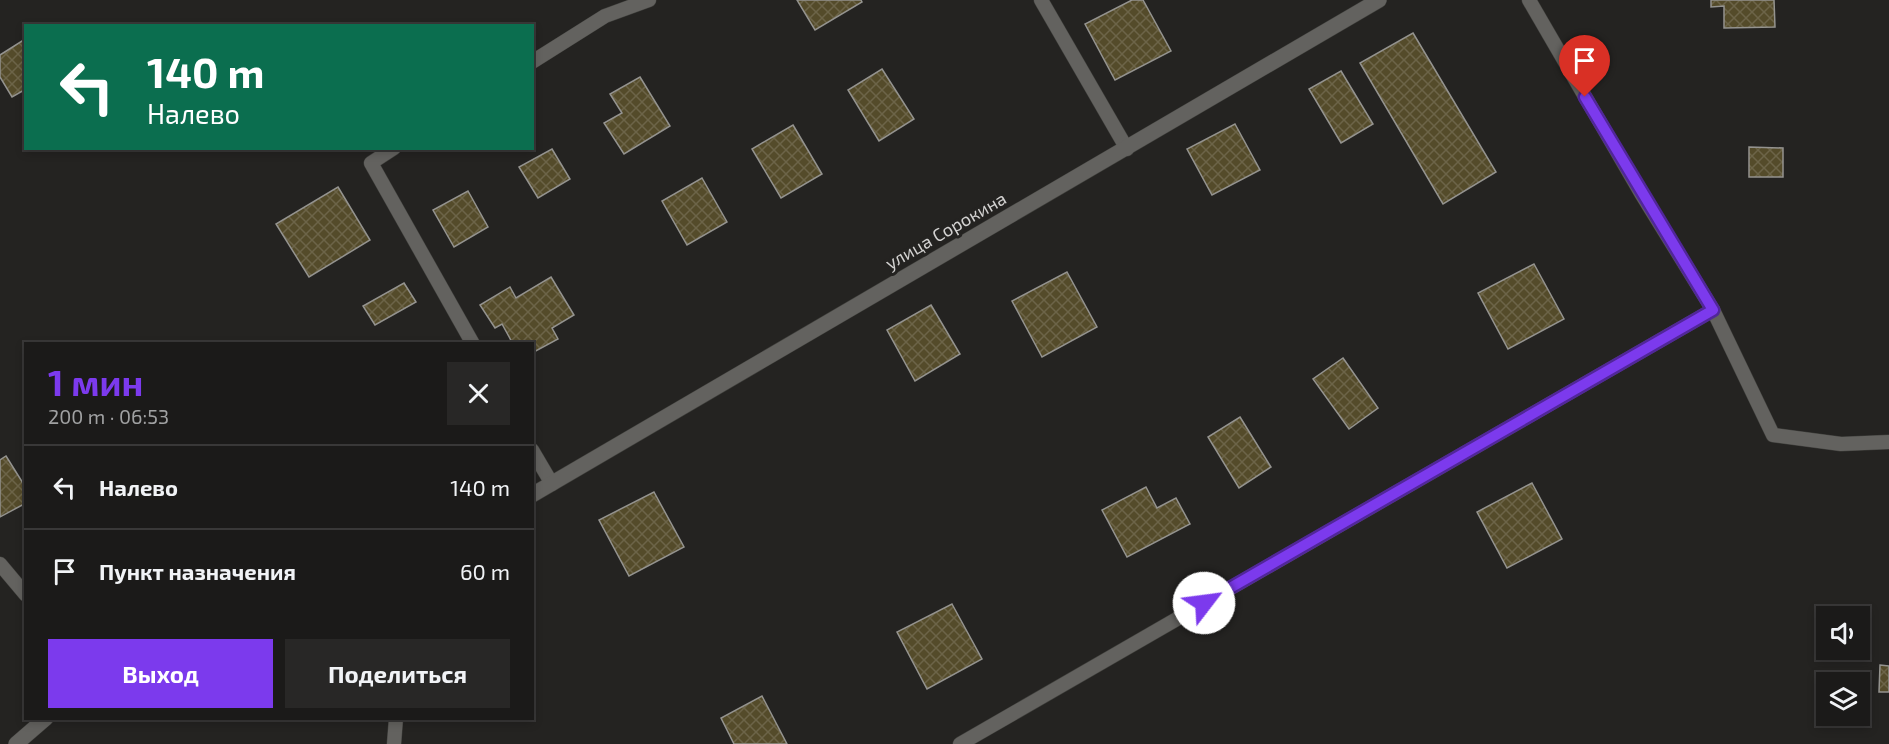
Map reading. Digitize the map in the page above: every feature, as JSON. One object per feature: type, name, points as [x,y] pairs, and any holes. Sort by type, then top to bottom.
[{"type":"street","name":"улица Сорокина","points":[[534,494],[1379,0]]},
{"type":"street","points":[[15,744],[44,720]]},
{"type":"lane","points":[[534,61],[605,16],[649,0]]},
{"type":"lane","points":[[1041,0],[1127,149]]},
{"type":"lane","points":[[1529,0],[1641,193],[1713,310],[1773,435],[1841,444],[1889,442]]},
{"type":"lane","points":[[391,150],[371,163],[472,342]]},
{"type":"lane","points":[[960,744],[1713,310]]},
{"type":"lane","points":[[534,453],[552,484]]},
{"type":"lane","points":[[0,564],[24,593]]},
{"type":"lane","points":[[394,744],[396,720]]},
{"type":"building","points":[[797,0],[861,0],[862,2],[815,30]]},
{"type":"building","points":[[1132,0],[1143,0],[1171,51],[1115,80],[1085,24]]},
{"type":"building","points":[[1711,0],[1774,0],[1775,27],[1724,28],[1724,6],[1711,7]]},
{"type":"building","points":[[1413,33],[1496,172],[1443,204],[1360,63]]},
{"type":"building","points":[[22,41],[24,44],[24,90],[12,97],[0,77],[0,55]]},
{"type":"building","points":[[882,69],[914,119],[879,141],[848,90]]},
{"type":"building","points":[[1341,71],[1373,124],[1341,143],[1309,89]]},
{"type":"building","points":[[640,77],[670,126],[624,154],[604,123],[622,113],[610,94]]},
{"type":"building","points":[[1235,124],[1260,170],[1212,195],[1187,149]]},
{"type":"building","points":[[793,125],[822,174],[781,198],[752,149]]},
{"type":"building","points":[[1749,147],[1783,148],[1783,177],[1749,177]]},
{"type":"building","points":[[552,149],[570,179],[538,198],[519,167]]},
{"type":"building","points":[[702,178],[727,222],[687,245],[662,201]]},
{"type":"building","points":[[338,187],[370,240],[309,277],[276,224]]},
{"type":"building","points":[[468,191],[488,227],[454,247],[433,210]]},
{"type":"building","points":[[1534,264],[1564,319],[1508,349],[1478,293]]},
{"type":"building","points":[[1067,272],[1097,327],[1042,357],[1012,301]]},
{"type":"building","points":[[551,277],[574,315],[552,328],[558,339],[534,352],[534,342],[512,342],[502,324],[495,328],[480,305],[510,287],[516,298]]},
{"type":"building","points":[[404,283],[416,302],[375,325],[363,306]]},
{"type":"building","points":[[931,305],[960,354],[915,381],[887,330]]},
{"type":"building","points":[[1343,358],[1378,408],[1349,429],[1313,379]]},
{"type":"building","points":[[1240,417],[1271,467],[1239,488],[1208,437]]},
{"type":"building","points":[[6,456],[24,485],[24,504],[0,517],[0,460]]},
{"type":"building","points":[[1532,483],[1562,539],[1507,568],[1477,512]]},
{"type":"building","points":[[1146,487],[1157,508],[1176,498],[1190,524],[1127,557],[1102,510]]},
{"type":"building","points":[[654,492],[684,547],[629,576],[599,520]]},
{"type":"building","points":[[952,604],[982,659],[927,689],[897,632]]},
{"type":"building","points":[[1880,665],[1889,666],[1889,692],[1879,692]]},
{"type":"building","points":[[762,696],[787,744],[734,744],[721,718]]},
{"type":"route","points":[[1204,603],[1713,310],[1585,97]]}]
